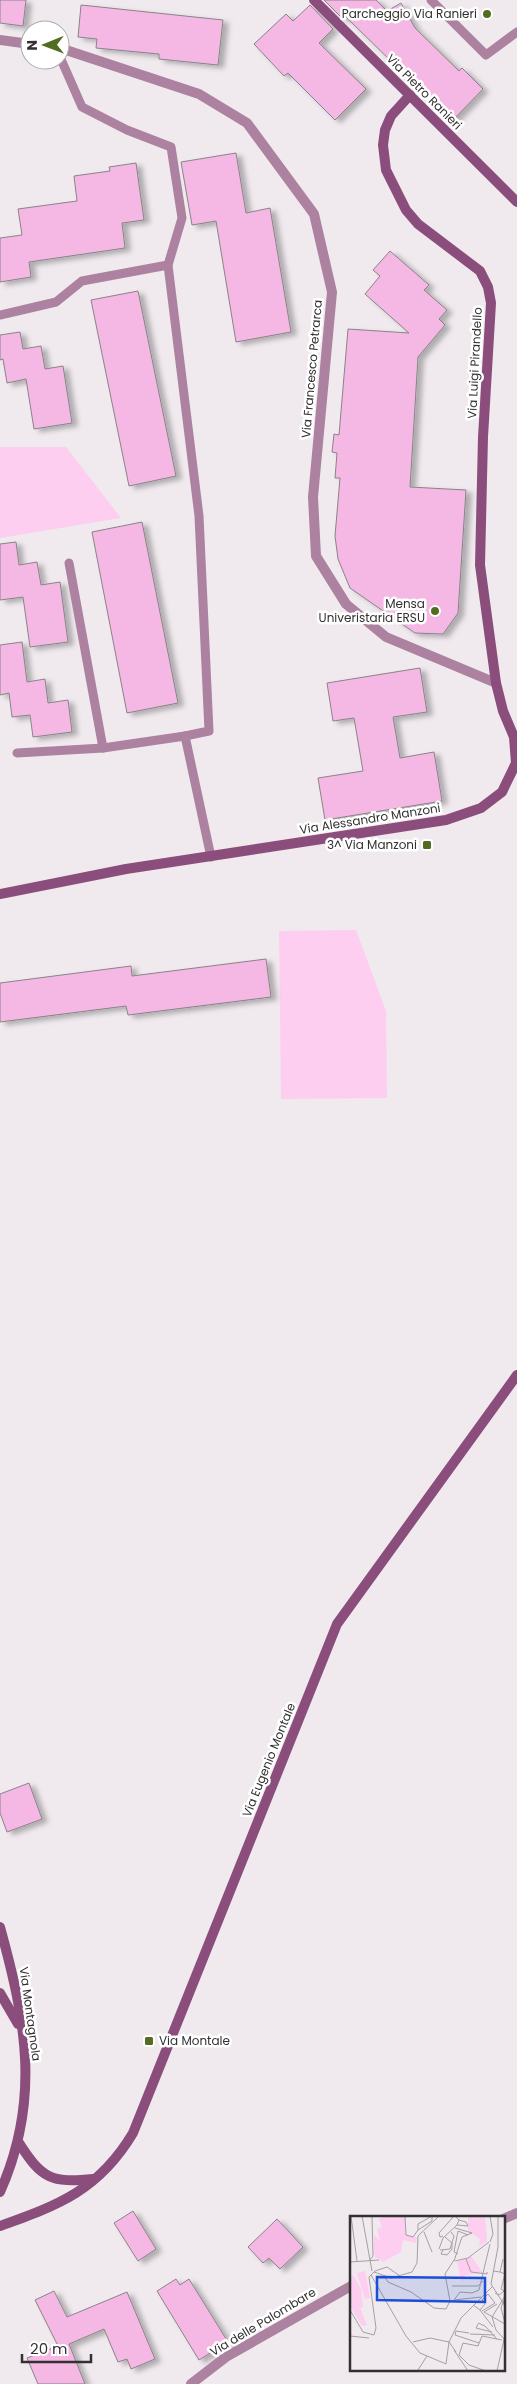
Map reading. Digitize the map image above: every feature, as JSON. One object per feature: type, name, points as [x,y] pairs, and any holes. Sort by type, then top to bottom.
[{"type":"street","name":"Via Pietro Ranieri","points":[[314,0],[517,202]]},
{"type":"street","points":[[0,40],[20,43]]},
{"type":"street","name":"Via Francesco Petrarca","points":[[70,51],[199,94],[247,122],[314,214],[332,292],[313,497],[316,556],[346,604],[386,637],[496,683]]},
{"type":"street","name":"Via Luigi Pirandello","points":[[410,95],[392,116],[385,130],[383,145],[386,170],[406,210],[418,224],[480,271],[488,287],[491,303],[483,437],[480,565],[496,683]]},
{"type":"street","name":"Via Alessandro Manzoni","points":[[0,894],[126,869],[446,820],[481,808],[502,792],[516,763],[514,737],[503,711],[496,683]]},
{"type":"street","name":"Via Eugenio Montale","points":[[0,2226],[56,2206],[72,2196],[110,2166],[133,2133],[336,1624],[517,1375]]},
{"type":"street","name":"Via Montagnola","points":[[0,1927],[14,1979],[22,2032],[26,2080],[24,2113],[19,2143],[0,2192]]},
{"type":"street","points":[[0,1993],[22,2032]]},
{"type":"street","points":[[19,2143],[33,2163],[47,2176],[58,2180],[94,2179]]},
{"type":"street","points":[[504,2219],[517,2213]]},
{"type":"street","name":"Via delle Palombare","points":[[191,2384],[226,2357],[350,2287]]},
{"type":"lane","points":[[430,0],[486,55],[517,32]]},
{"type":"lane","points":[[17,753],[103,748],[209,731],[199,516],[168,265],[182,218],[171,146],[127,130],[82,107],[66,70]]},
{"type":"lane","points":[[0,315],[56,302],[82,281],[168,265]]},
{"type":"lane","points":[[69,563],[103,748]]},
{"type":"lane","points":[[185,736],[211,857]]},
{"type":"shaded area","points":[[0,447],[66,447],[121,518],[0,538]]},
{"type":"shaded area","points":[[356,930],[386,1011],[387,1098],[281,1099],[279,931]]},
{"type":"building","points":[[0,0],[26,0],[24,20],[20,20],[20,26],[0,23]]},
{"type":"building","points":[[324,0],[376,0],[387,11],[401,3],[415,28],[459,71],[462,68],[483,89],[452,121],[346,17],[343,19]]},
{"type":"building","points":[[81,5],[223,20],[218,65],[159,59],[159,54],[96,48],[97,39],[78,37]]},
{"type":"building","points":[[310,5],[333,29],[319,43],[366,89],[335,120],[288,73],[284,76],[254,44],[286,14],[293,21]]},
{"type":"building","points":[[236,153],[246,213],[270,208],[291,332],[236,342],[216,221],[192,225],[181,162]]},
{"type":"building","points":[[136,163],[144,220],[122,223],[125,248],[29,262],[31,277],[0,282],[0,238],[22,235],[18,209],[77,201],[74,176],[110,171],[109,167]]},
{"type":"building","points":[[390,251],[429,285],[424,290],[447,310],[439,319],[445,325],[418,357],[410,487],[466,490],[458,613],[443,634],[415,633],[350,588],[338,559],[335,536],[340,478],[335,478],[337,453],[332,452],[334,434],[339,435],[348,329],[409,333],[365,294],[380,276],[373,270]]},
{"type":"building","points":[[138,291],[176,476],[129,486],[91,300]]},
{"type":"building","points":[[20,332],[23,349],[41,346],[45,369],[63,366],[72,423],[34,429],[26,379],[7,383],[3,359],[0,360],[0,335]]},
{"type":"building","points":[[142,522],[178,703],[127,713],[92,532]]},
{"type":"building","points":[[16,542],[19,565],[37,562],[41,585],[60,582],[68,642],[30,647],[23,597],[0,600],[0,544]]},
{"type":"building","points":[[22,642],[27,682],[45,679],[48,703],[68,700],[72,732],[33,737],[30,715],[12,717],[9,693],[0,695],[0,645]]},
{"type":"building","points":[[420,668],[427,712],[393,717],[400,758],[434,752],[442,801],[325,820],[318,778],[363,771],[354,718],[333,721],[327,683]]},
{"type":"building","points":[[266,959],[271,997],[128,1015],[126,1006],[0,1022],[0,983],[131,966],[132,976]]},
{"type":"building","points":[[29,1783],[42,1819],[7,1832],[0,1813],[0,1794]]},
{"type":"building","points":[[133,2211],[156,2249],[138,2261],[114,2223]]},
{"type":"building","points":[[277,2219],[303,2247],[280,2269],[269,2258],[263,2263],[248,2247]]},
{"type":"building","points":[[176,2279],[180,2285],[189,2279],[228,2342],[199,2360],[157,2291]]},
{"type":"building","points":[[54,2291],[67,2317],[127,2292],[155,2359],[131,2369],[127,2359],[118,2362],[104,2329],[69,2344],[85,2384],[38,2384],[27,2358],[58,2346],[35,2300]]},
{"type":"place","name":"Parcheggio Via Ranieri","points":[[487,14]]},
{"type":"place","name":"Mensa Univeristaria ERSU","points":[[435,611]]},
{"type":"place","name":"3^ Via Manzoni","points":[[427,845]]},
{"type":"place","name":"Via Montale","points":[[149,2041]]}]
